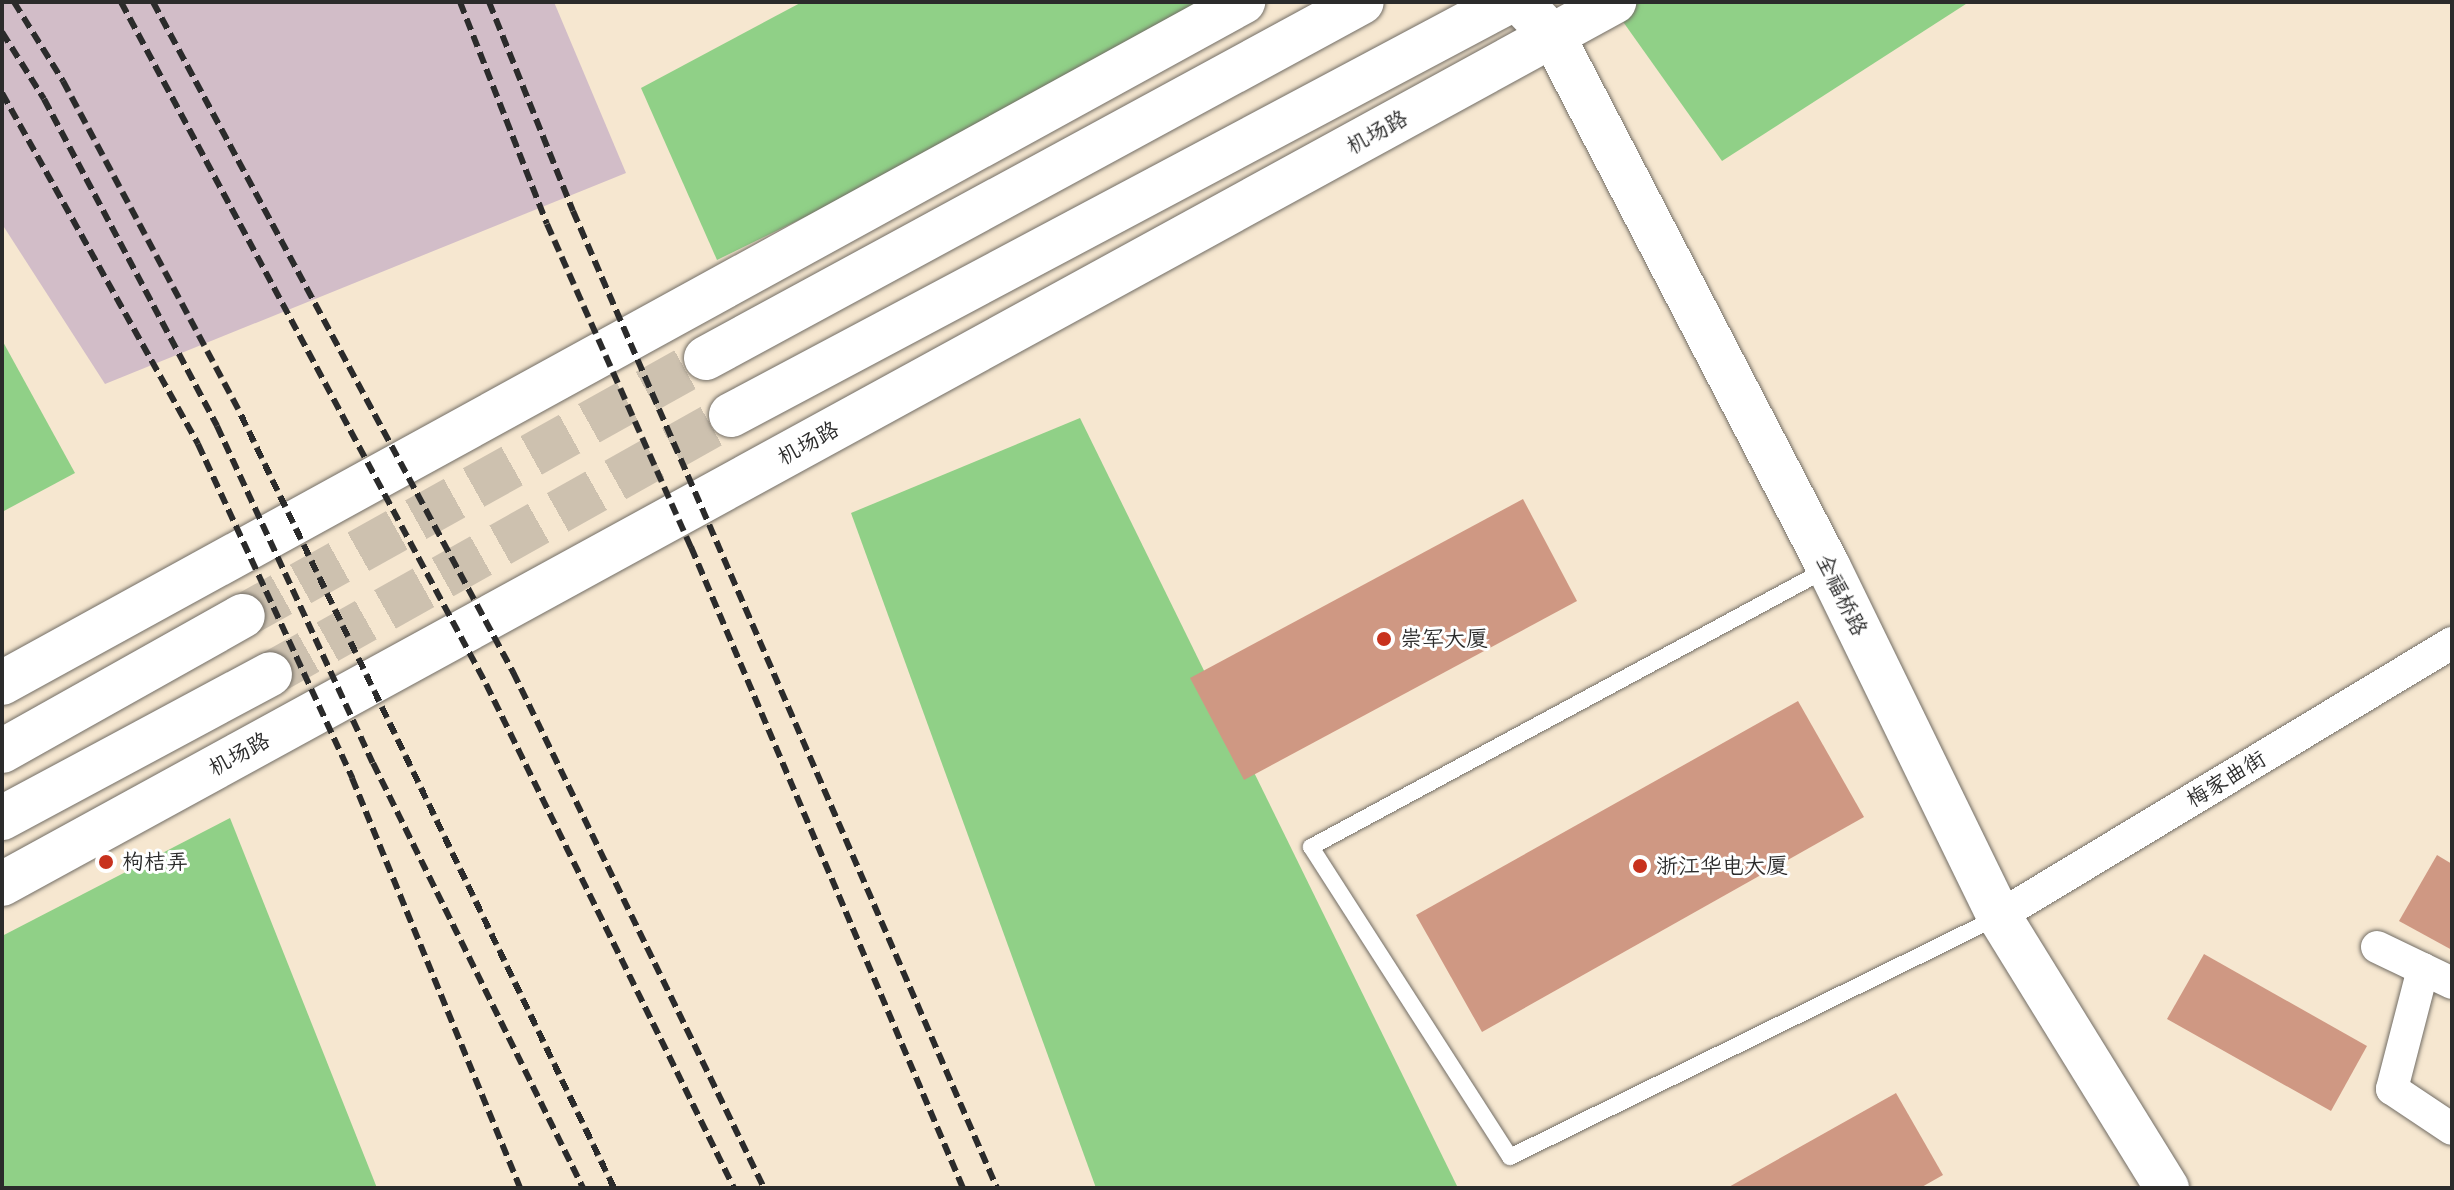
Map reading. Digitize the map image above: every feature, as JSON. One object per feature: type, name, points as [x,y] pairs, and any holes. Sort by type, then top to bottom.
[{"type":"main road","points":[[2,683],[1243,2]]},
{"type":"main road","points":[[706,358],[1362,2]]},
{"type":"main road","points":[[731,415],[1508,2]]},
{"type":"main road","name":"全福桥路","points":[[1520,2],[1553,36],[1829,568],[1999,916],[2167,1188]]},
{"type":"main road","name":"机场路","points":[[2,884],[1614,2]]},
{"type":"main road","points":[[2,751],[243,616]]},
{"type":"main road","points":[[2,818],[270,674]]},
{"type":"street","name":"梅家曲街","points":[[1999,916],[2452,643]]},
{"type":"street","points":[[2377,947],[2438,976],[2392,1089],[2452,1129]]},
{"type":"lane","points":[[1829,568],[1311,847],[1510,1157],[1999,916]]},
{"type":"shaded area","points":[[2,2],[554,2],[626,173],[105,384],[2,224]]},
{"type":"green space","points":[[802,2],[1245,2],[717,260],[641,88]]},
{"type":"green space","points":[[1609,2],[1969,2],[1722,161]]},
{"type":"green space","points":[[2,340],[75,473],[2,512]]},
{"type":"green space","points":[[1080,418],[1458,1188],[1096,1188],[851,513]]},
{"type":"green space","points":[[230,818],[377,1188],[2,1188],[2,936]]},
{"type":"building","name":"崇军大厦","points":[[1523,499],[1577,601],[1244,780],[1190,678]]},
{"type":"building","name":"浙江华电大厦","points":[[1798,701],[1864,817],[1482,1032],[1416,915]]},
{"type":"building","points":[[2437,855],[2452,864],[2452,950],[2399,921]]},
{"type":"building","points":[[2204,954],[2367,1046],[2331,1111],[2167,1019]]},
{"type":"building","points":[[1896,1093],[1943,1175],[1920,1188],[1727,1188]]},
{"type":"tunnel","points":[[243,616],[706,358]]},
{"type":"tunnel","points":[[270,674],[731,415]]},
{"type":"railway","points":[[14,2],[63,81],[241,415],[614,1188]]},
{"type":"railway","points":[[121,2],[486,684],[734,1188]]},
{"type":"railway","points":[[153,2],[513,672],[764,1188]]},
{"type":"railway","points":[[460,2],[547,224],[691,547],[963,1188]]},
{"type":"railway","points":[[489,2],[573,211],[997,1188]]},
{"type":"railway","points":[[2,32],[44,99],[217,426],[373,763],[583,1188]]},
{"type":"railway","points":[[2,93],[198,444],[352,778],[520,1188]]},
{"type":"place","name":"崇军大厦","points":[[1384,639]]},
{"type":"place","name":"枸桔弄","points":[[106,862]]},
{"type":"place","name":"浙江华电大厦","points":[[1640,866]]}]
